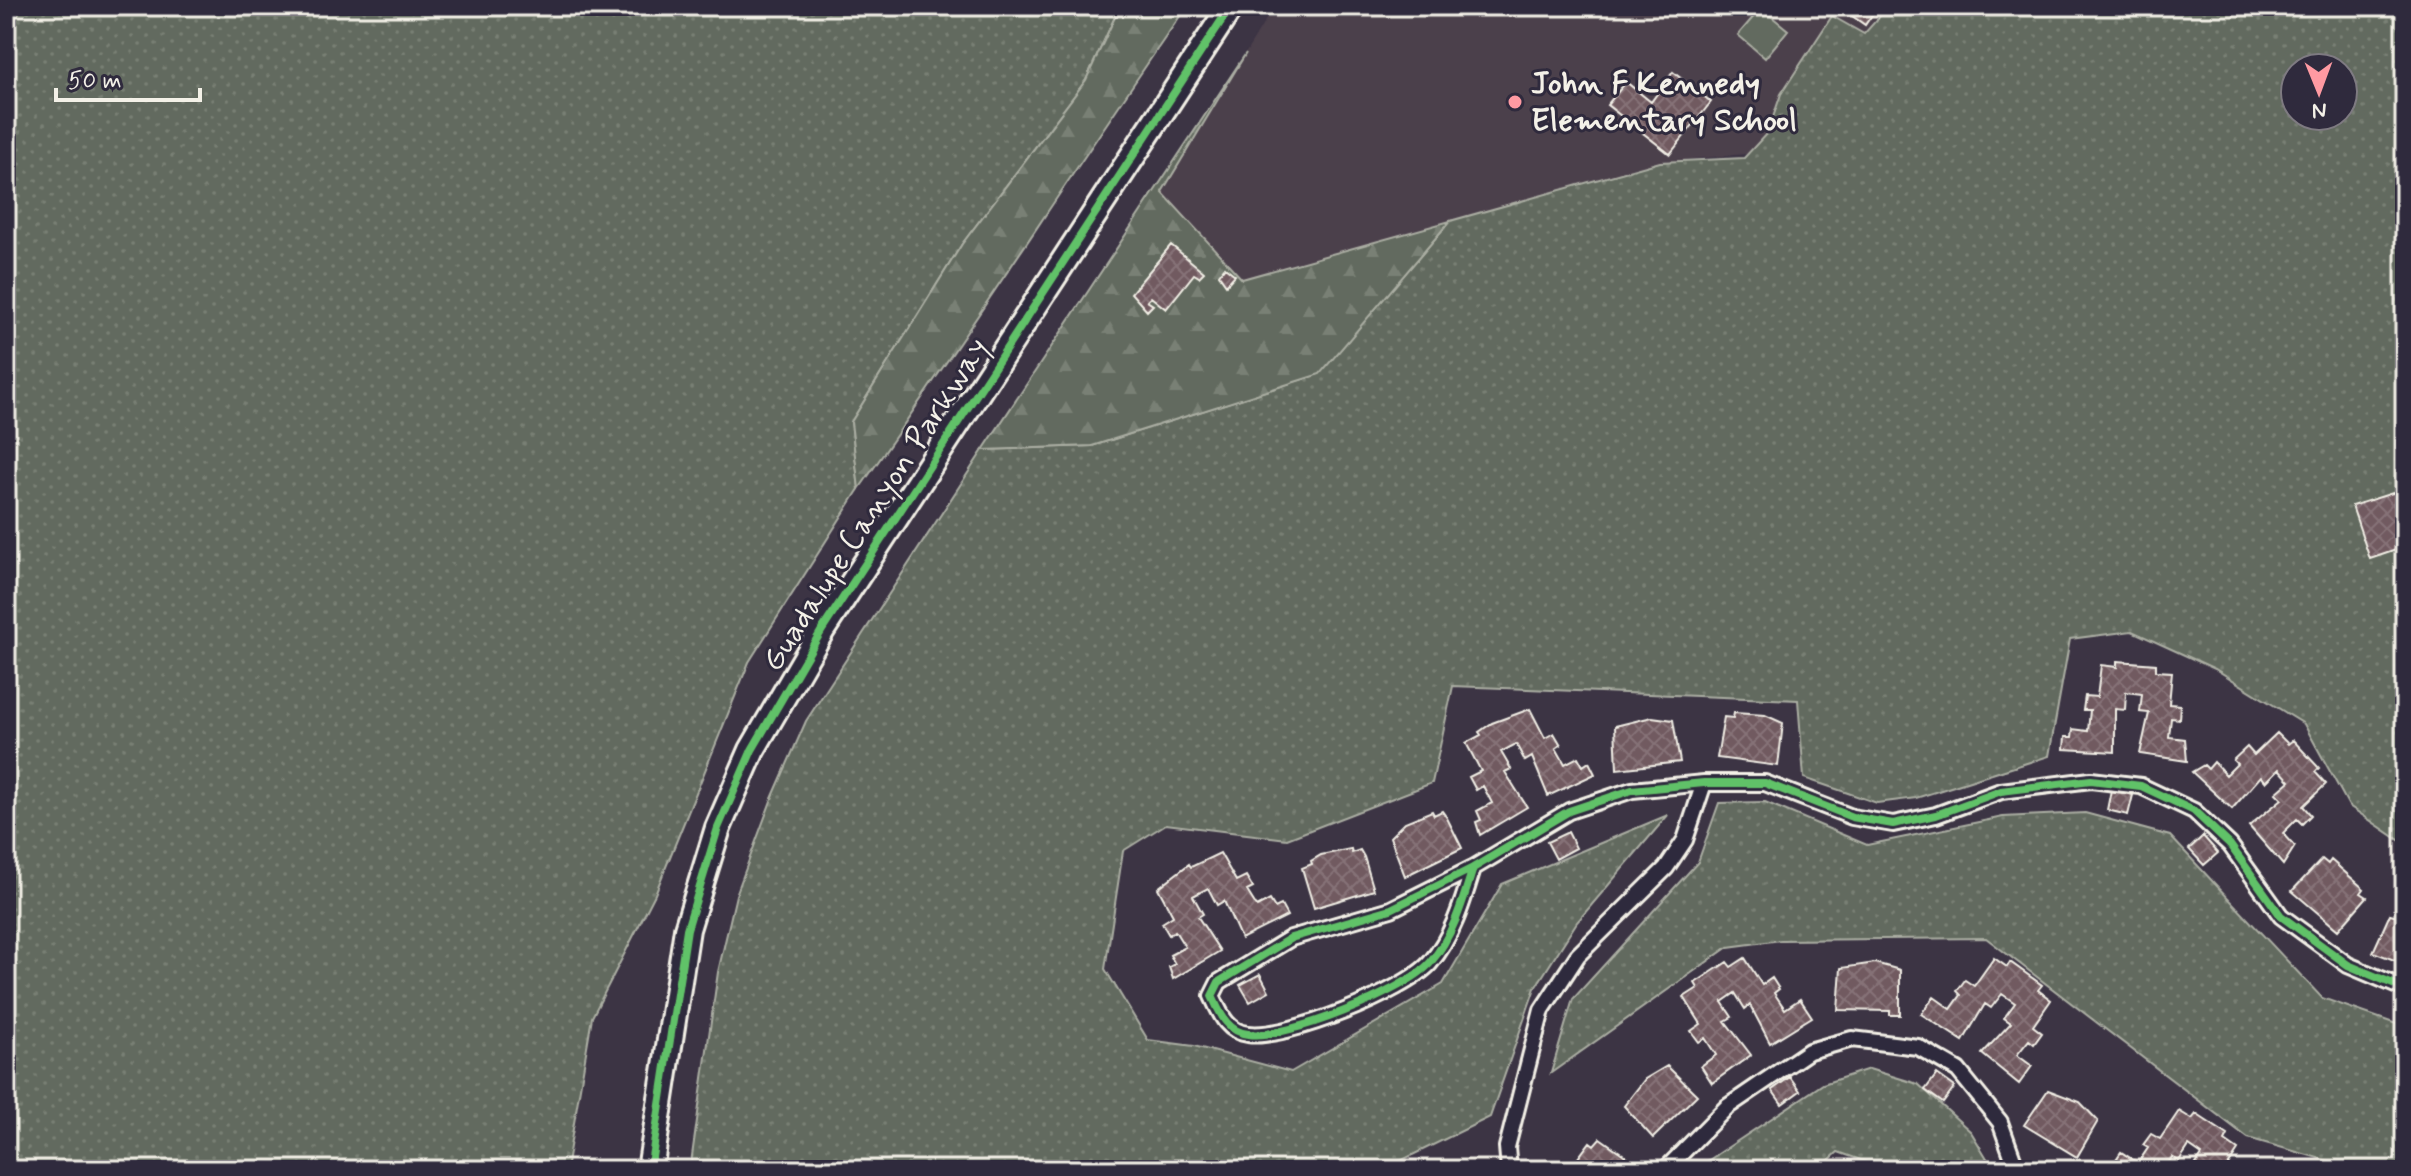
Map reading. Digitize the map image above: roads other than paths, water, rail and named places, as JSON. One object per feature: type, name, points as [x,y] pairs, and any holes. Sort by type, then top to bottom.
[{"type":"main road","name":"Guadalupe Canyon Parkway","points":[[650,1170],[687,929],[718,828],[752,750],[815,641],[1231,6]]},
{"type":"street","points":[[1473,868],[1445,942],[1427,966],[1363,1003],[1299,1029],[1247,1035],[1223,1022],[1212,996],[1219,982],[1291,938],[1391,909],[1473,868],[1569,811],[1632,790],[1704,783],[1765,783],[1852,817],[1893,824],[1936,815],[2001,791],[2091,780],[2141,786],[2194,811],[2230,845],[2281,916],[2348,965],[2405,989]]},
{"type":"street","points":[[1509,1170],[1507,1147],[1542,1010],[1578,955],[1666,868],[1685,840],[1704,783]]},
{"type":"street","points":[[1665,1170],[1727,1107],[1809,1051],[1852,1039],[1918,1047],[1958,1070],[2000,1122],[2017,1170]]},
{"type":"place","name":"John F Kennedy Elementary School","points":[[1515,102]]}]
